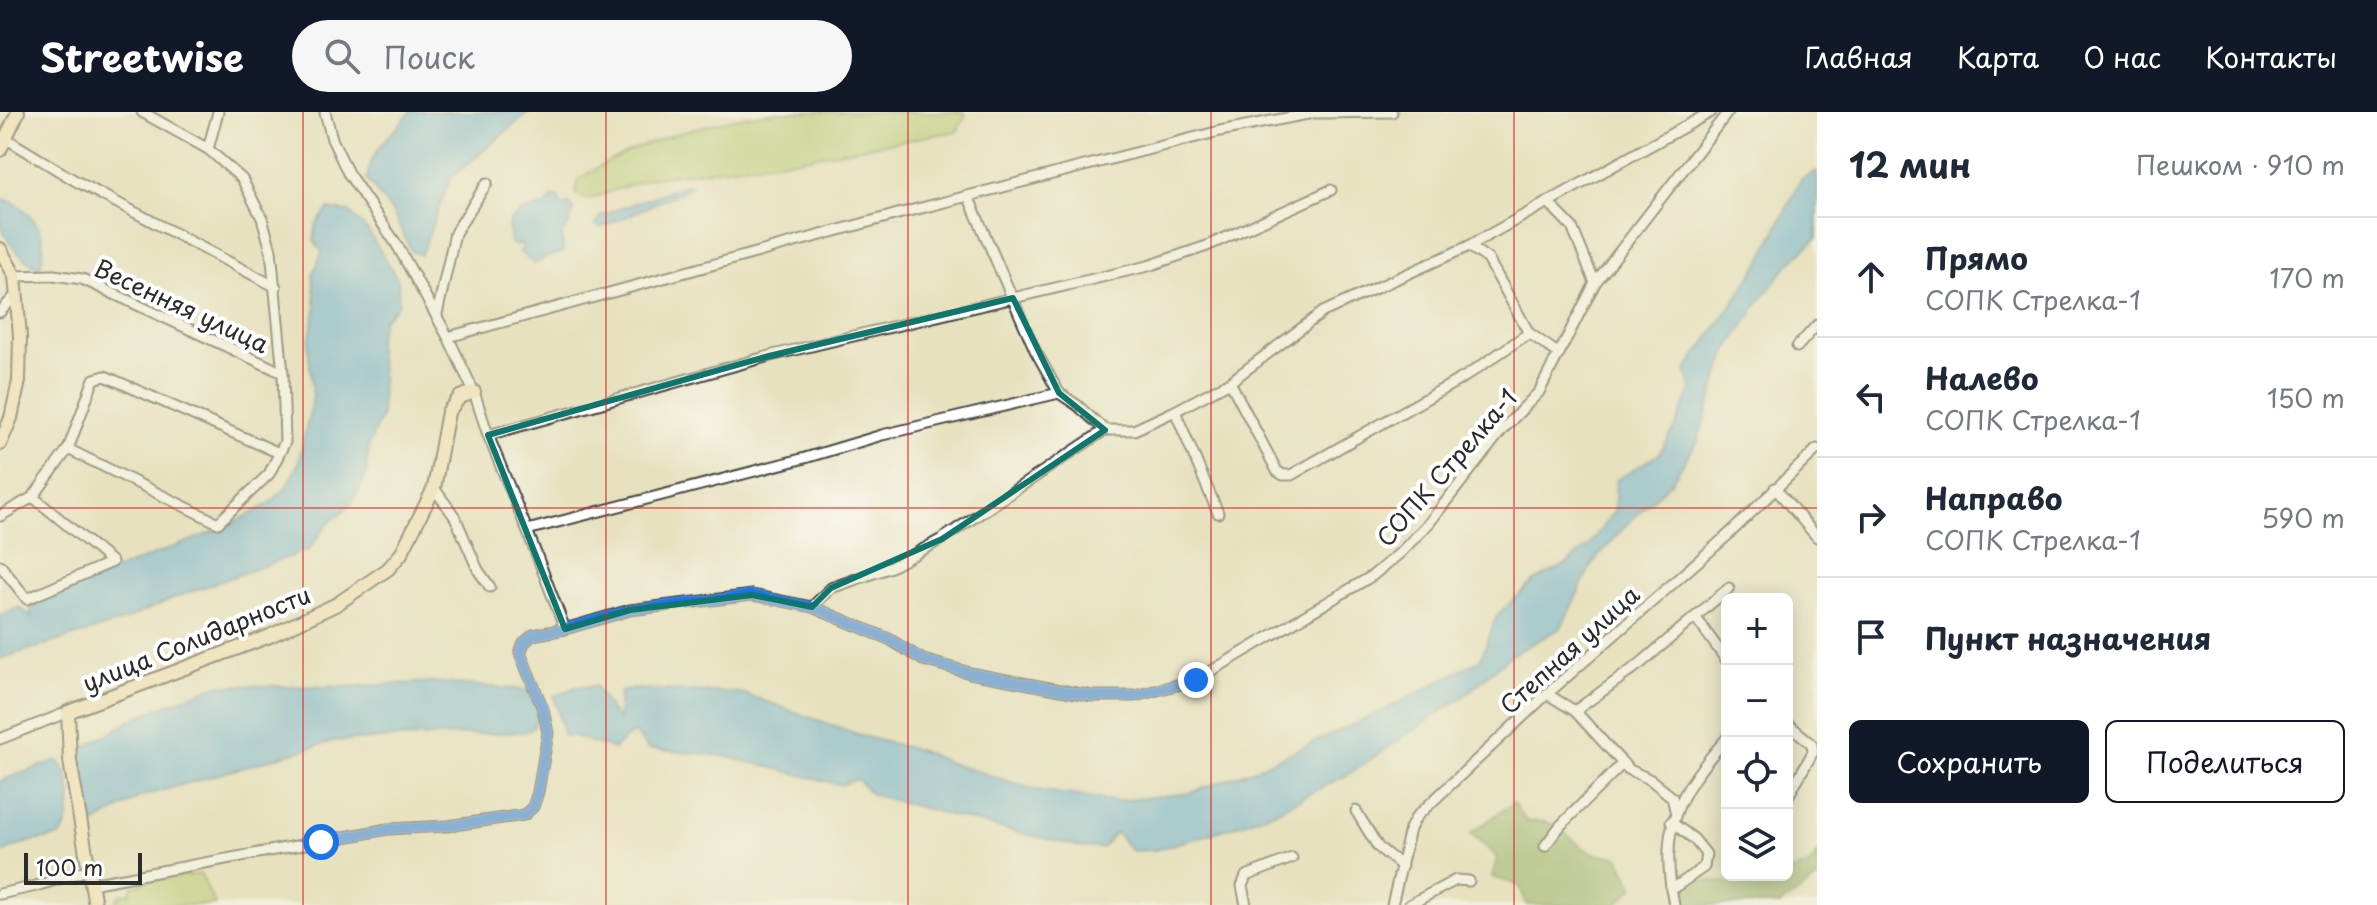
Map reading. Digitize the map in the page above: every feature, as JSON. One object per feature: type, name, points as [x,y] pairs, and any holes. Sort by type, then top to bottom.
[{"type":"street","points":[[18,112],[3,144],[276,287]]},
{"type":"street","points":[[68,449],[218,523],[269,474],[285,442],[276,287],[271,250],[262,218],[242,179],[208,149],[142,112]]},
{"type":"street","points":[[208,149],[218,112]]},
{"type":"street","points":[[325,112],[332,139],[348,173],[397,245],[437,314],[474,392],[565,629]]},
{"type":"street","points":[[448,337],[1220,131],[1317,112],[1392,112]]},
{"type":"street","points":[[812,607],[831,588],[879,572],[942,539],[1105,430],[1134,430],[1175,411],[1230,382],[1323,312],[1469,246],[1711,112]]},
{"type":"street","name":"СОПК Стрелка-1","points":[[91,884],[388,829],[447,826],[524,815],[533,807],[538,792],[548,733],[543,709],[520,653],[524,643],[533,635],[630,610],[752,595],[812,607],[889,639],[923,660],[970,673],[1092,696],[1135,696],[1196,680],[1372,576],[1400,553],[1459,487],[1502,430],[1539,392],[1595,283],[1728,112]]},
{"type":"street","points":[[437,314],[455,233],[487,183]]},
{"type":"street","points":[[488,435],[769,356],[1148,266],[1190,252],[1331,190]]},
{"type":"street","points":[[968,196],[1035,350],[1059,393],[1105,430]]},
{"type":"street","points":[[1548,202],[1572,227],[1595,283]]},
{"type":"street","points":[[1469,246],[1488,259],[1529,333],[1559,354]]},
{"type":"street","points":[[0,249],[15,276],[20,336],[19,381],[11,418],[0,444]]},
{"type":"street","name":"Весенняя улица","points":[[15,276],[54,275],[82,279],[283,373]]},
{"type":"street","points":[[0,312],[18,293]]},
{"type":"street","points":[[1797,347],[1817,325]]},
{"type":"street","points":[[1230,382],[1277,471],[1291,475],[1466,376],[1529,333]]},
{"type":"street","points":[[0,516],[33,497],[68,449],[94,379],[105,376],[279,453]]},
{"type":"street","name":"улица Солидарности","points":[[0,739],[270,636],[337,604],[388,569],[401,554],[434,488],[448,412],[460,397],[474,392]]},
{"type":"street","points":[[527,530],[882,435],[1059,393]]},
{"type":"street","points":[[1175,411],[1218,513]]},
{"type":"street","name":"Степная улица","points":[[1392,905],[1410,829],[1416,817],[1547,694],[1729,534],[1817,449]]},
{"type":"street","points":[[434,488],[455,517],[478,570],[490,587]]},
{"type":"street","points":[[1775,488],[1817,537]]},
{"type":"street","points":[[0,565],[27,599],[112,562],[33,497]]},
{"type":"street","points":[[1575,711],[1696,618],[1729,588]]},
{"type":"street","points":[[1696,618],[1721,653]]},
{"type":"street","points":[[1547,694],[1575,711],[1623,763],[1672,797],[1675,810]]},
{"type":"street","points":[[68,712],[70,761],[95,905]]},
{"type":"street","points":[[1793,728],[1812,744],[1813,752],[1793,787]]},
{"type":"street","points":[[1674,905],[1671,890],[1671,822],[1675,810],[1706,761],[1721,745]]},
{"type":"street","points":[[1545,846],[1560,826],[1623,763]]},
{"type":"street","points":[[1356,811],[1378,847],[1402,866]]},
{"type":"street","points":[[1671,822],[1694,839],[1706,854],[1704,867],[1671,890]]},
{"type":"street","points":[[1246,905],[1242,886],[1246,876],[1292,858]]},
{"type":"street","points":[[0,894],[88,870]]},
{"type":"street","points":[[1409,905],[1456,880],[1469,881]]},
{"type":"highlighted area","points":[[1013,298],[1059,393],[1105,430],[942,539],[831,588],[812,607],[752,595],[630,610],[565,629],[488,435],[769,356]]},
{"type":"green space","points":[[778,112],[963,112],[966,115],[957,131],[793,160],[653,177],[587,200],[576,194],[578,180],[623,154],[700,127]]},
{"type":"green space","points":[[1513,803],[1527,822],[1550,824],[1589,851],[1618,856],[1634,887],[1616,905],[1527,905],[1519,885],[1492,877],[1497,857],[1471,833]]},
{"type":"green space","points":[[1817,853],[1817,879],[1780,905],[1682,905],[1687,887],[1707,880],[1752,886],[1768,881],[1793,881],[1793,871],[1810,864]]},
{"type":"green space","points":[[201,874],[215,905],[116,905],[122,894],[129,894],[133,886],[151,880]]},
{"type":"water","points":[[410,112],[529,112],[450,179],[421,255],[412,252],[393,213],[367,180],[378,149]]},
{"type":"water","points":[[1817,171],[1817,238],[1786,267],[1759,302],[1726,353],[1698,441],[1671,482],[1628,523],[1592,564],[1561,628],[1511,655],[1463,697],[1349,774],[1274,812],[1155,850],[1131,851],[1116,832],[1102,848],[1081,847],[871,794],[857,779],[841,785],[724,756],[648,749],[635,733],[614,749],[564,736],[554,696],[575,687],[595,686],[618,721],[620,692],[634,689],[742,693],[869,738],[919,750],[1037,790],[1116,801],[1190,793],[1255,769],[1385,710],[1480,660],[1497,615],[1534,581],[1567,564],[1589,545],[1614,511],[1616,480],[1659,454],[1675,428],[1691,390],[1686,371],[1758,266],[1801,179]]},
{"type":"water","points":[[691,185],[601,228],[596,225],[600,216]]},
{"type":"water","points":[[554,196],[559,198],[561,205],[568,203],[574,210],[568,227],[562,233],[563,253],[535,264],[519,252],[523,248],[521,244],[515,246],[511,243],[508,224],[525,211],[545,206]]},
{"type":"water","points":[[0,198],[21,208],[36,224],[43,245],[39,268],[7,239],[1,222]]},
{"type":"water","points":[[328,209],[349,212],[368,231],[398,280],[399,304],[383,320],[377,343],[382,379],[381,417],[369,444],[366,476],[352,503],[326,526],[309,550],[176,597],[123,621],[0,659],[0,615],[20,607],[31,617],[31,603],[228,526],[269,504],[286,488],[298,464],[313,397],[308,345],[316,309],[313,275],[322,252],[314,241],[316,225]]},
{"type":"water","points":[[430,682],[528,690],[538,711],[534,727],[525,732],[334,741],[140,797],[94,824],[90,815],[81,777],[82,749],[137,717],[217,685],[342,687]]},
{"type":"water","points":[[58,760],[64,768],[71,797],[61,836],[25,843],[0,854],[0,781]]},
{"type":"route","points":[[321,842],[388,829],[447,826],[524,815],[533,807],[538,792],[548,733],[543,709],[520,653],[524,643],[533,635],[630,610],[752,595],[812,607],[889,639],[923,660],[970,673],[1092,696],[1135,696],[1196,680]]}]
